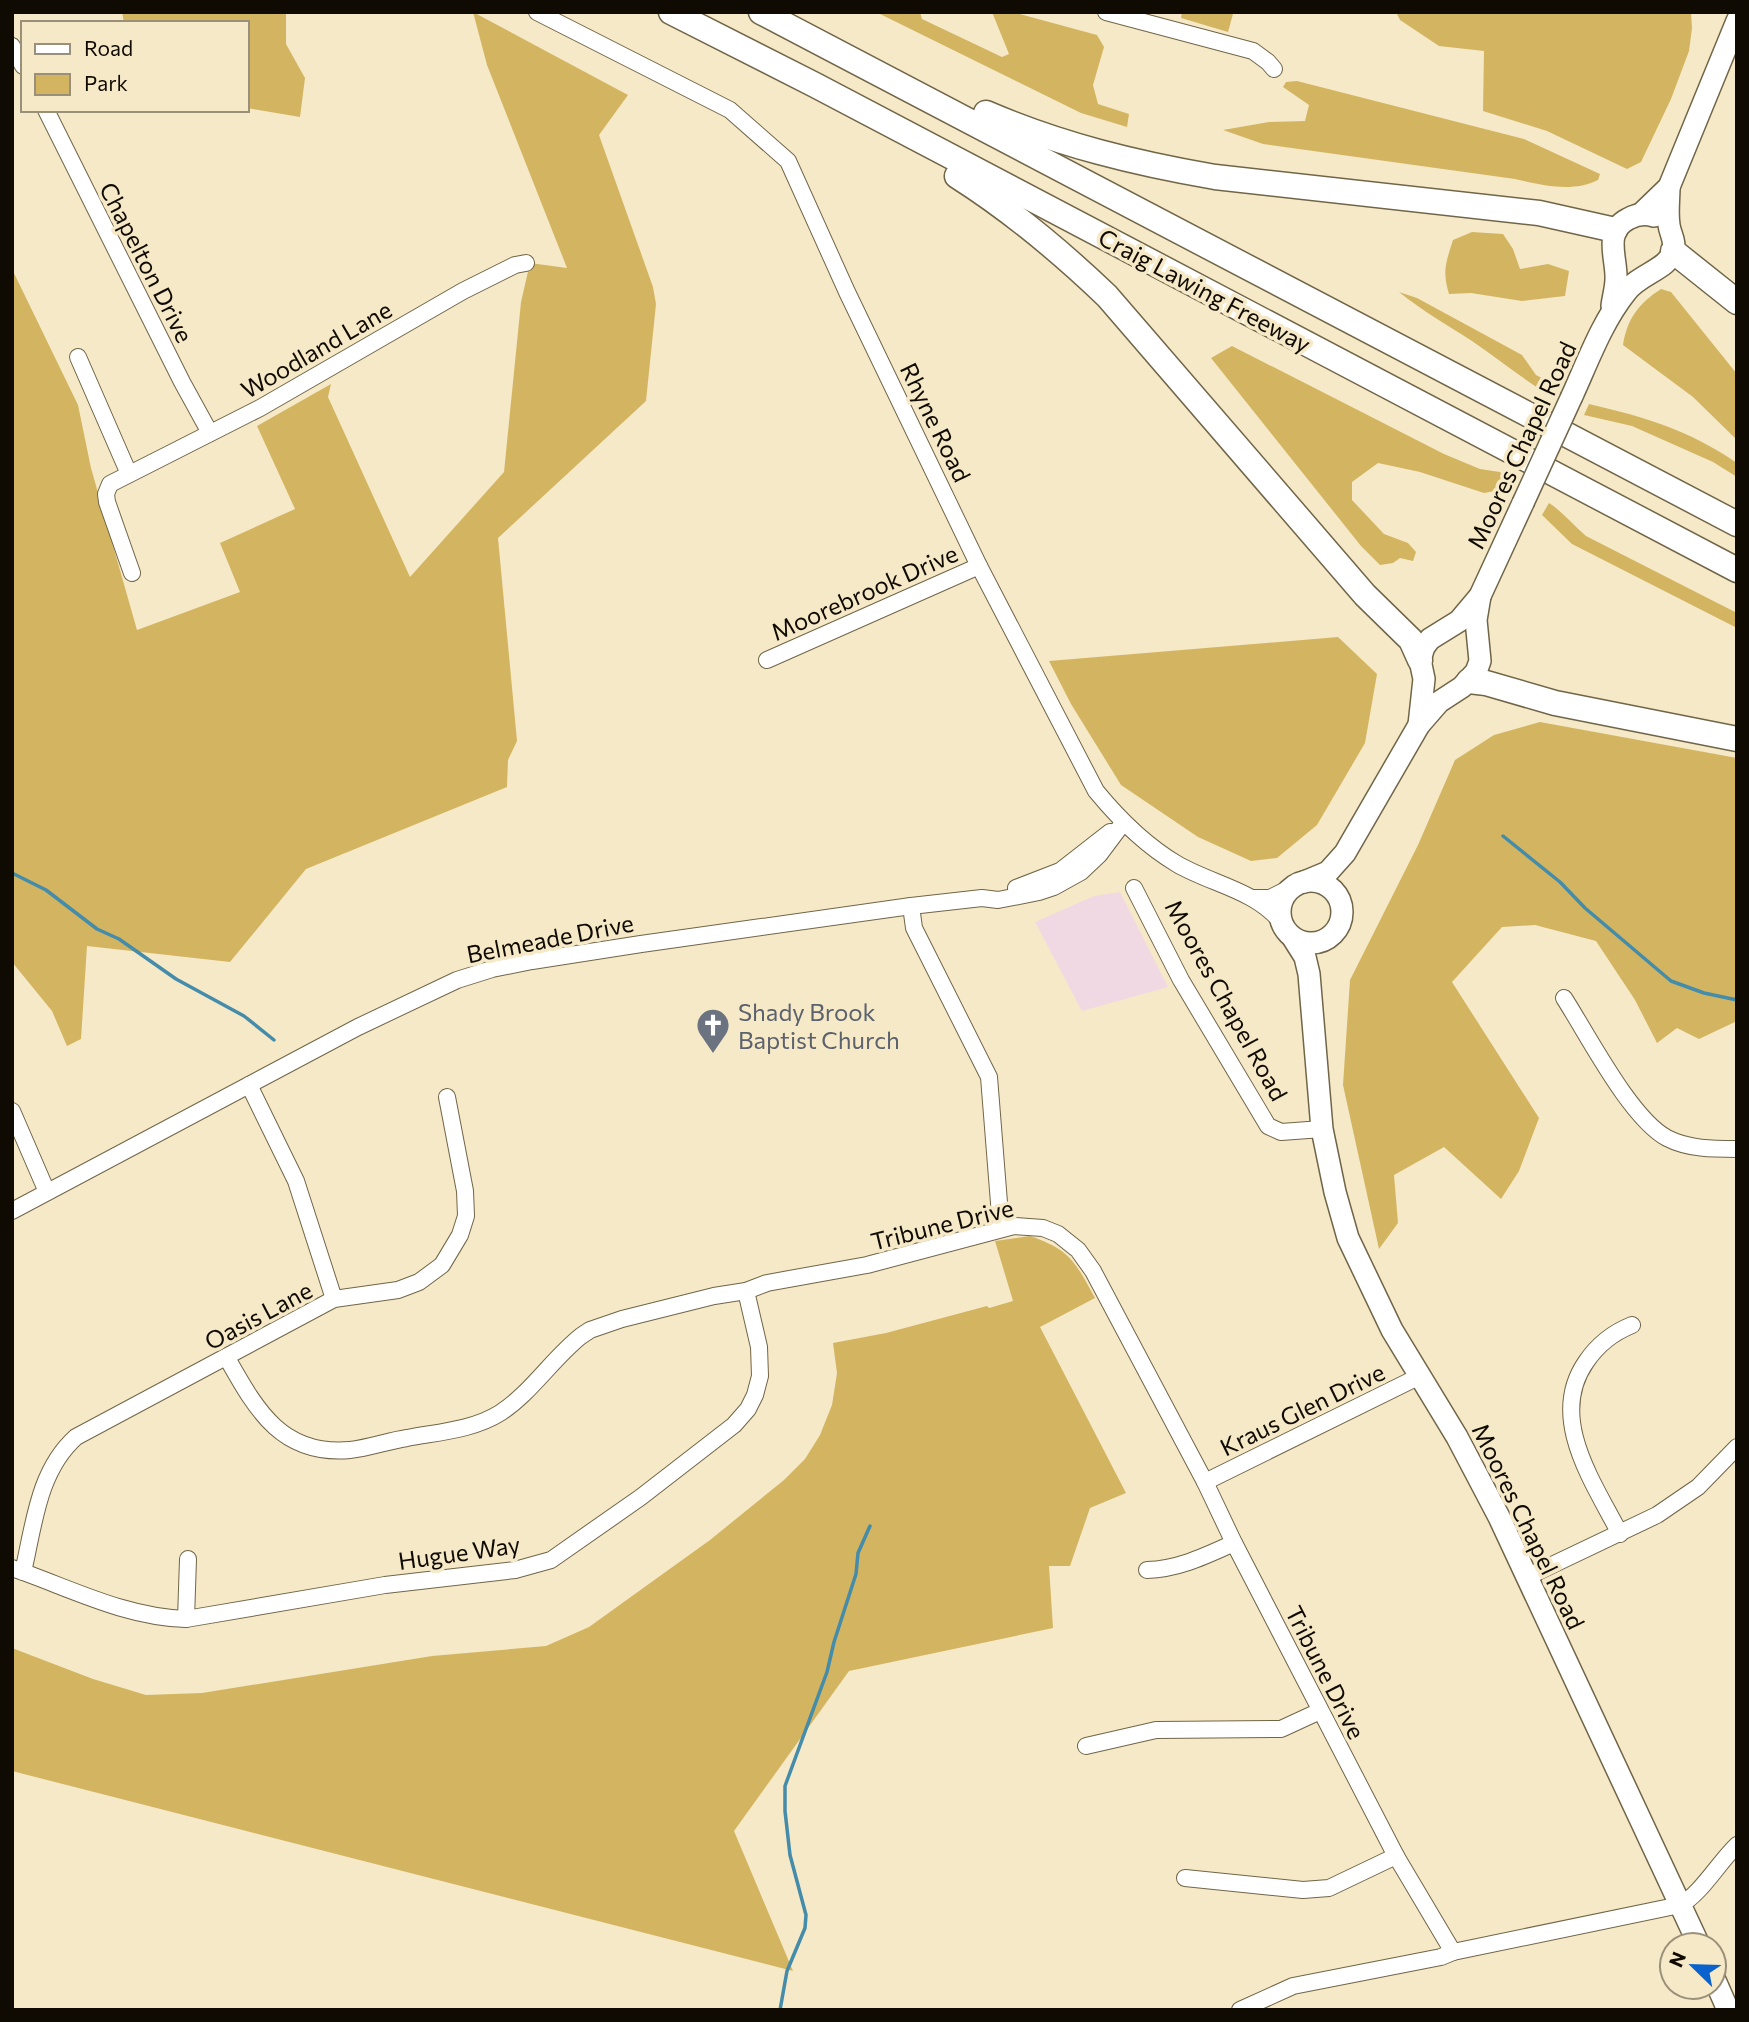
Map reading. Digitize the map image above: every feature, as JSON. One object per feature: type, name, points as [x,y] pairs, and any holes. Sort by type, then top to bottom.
[{"type":"highway","name":"Craig Lawing Freeway","points":[[671,12],[1737,570]]},
{"type":"highway","name":"Craig Lawing Freeway","points":[[761,12],[1737,524]]},
{"type":"highway","points":[[795,29],[1013,125],[1118,159],[1215,177],[1539,213],[1615,230]]},
{"type":"highway","points":[[814,85],[1024,221],[1098,287],[1167,362],[1356,584],[1411,640],[1422,670]]},
{"type":"highway","points":[[1673,251],[1737,302]]},
{"type":"highway","points":[[1462,686],[1486,683],[1555,703],[1737,739]]},
{"type":"main road","points":[[1615,230],[1622,222],[1642,214],[1669,187],[1732,45],[1737,21]]},
{"type":"main road","points":[[1669,187],[1669,226],[1674,243],[1673,251]]},
{"type":"main road","points":[[1642,214],[1657,216],[1669,226]]},
{"type":"main road","name":"Moores Chapel Road","points":[[1610,315],[1616,282],[1613,248],[1615,230]]},
{"type":"main road","name":"Moores Chapel Road","points":[[1422,670],[1424,647],[1430,639],[1460,621],[1480,596],[1610,315],[1635,281],[1664,265],[1673,251]]},
{"type":"main road","name":"Moores Chapel Road","points":[[1462,686],[1476,672],[1480,661],[1476,620],[1480,596]]},
{"type":"main road","points":[[1422,670],[1437,689],[1462,686]]},
{"type":"main road","points":[[1419,725],[1422,670]]},
{"type":"main road","points":[[1331,937],[1312,944],[1287,930],[1280,912],[1282,902],[1299,884],[1328,872],[1345,853],[1419,725],[1439,702],[1462,686]]},
{"type":"main road","points":[[1309,974],[1314,960],[1338,929],[1342,919],[1339,898],[1345,853]]},
{"type":"main road","points":[[1299,884],[1314,881],[1324,884],[1339,898]]},
{"type":"main road","name":"Moores Chapel Road","points":[[1287,930],[1305,957],[1309,974],[1322,1129],[1335,1192],[1349,1238],[1392,1330],[1477,1473],[1692,1931]]},
{"type":"street","name":"Rhyne Road","points":[[537,12],[730,110],[788,161],[847,292],[979,566],[1096,791],[1123,822],[1150,846],[1179,865],[1252,898],[1275,914],[1287,930]]},
{"type":"street","points":[[1106,12],[1253,51],[1274,69]]},
{"type":"street","points":[[12,46],[21,62]]},
{"type":"street","name":"Chapelton Drive","points":[[47,112],[210,433]]},
{"type":"street","name":"Woodland Lane","points":[[132,573],[106,494],[110,484],[260,408],[464,291],[515,265],[526,263]]},
{"type":"street","points":[[78,357],[129,474]]},
{"type":"street","name":"Moorebrook Drive","points":[[767,660],[979,566]]},
{"type":"street","name":"Belmeade Drive","points":[[12,1210],[440,986],[492,969],[641,944],[911,906],[982,898],[998,900],[1039,892],[1063,883],[1081,872],[1099,855],[1123,822]]},
{"type":"street","points":[[1252,898],[1270,898],[1299,884]]},
{"type":"street","name":"Moores Chapel Road","points":[[1134,888],[1181,980],[1268,1126],[1281,1132],[1322,1129]]},
{"type":"street","points":[[911,906],[914,928],[989,1077],[1002,1228]]},
{"type":"street","points":[[1564,998],[1630,1101],[1655,1130],[1682,1143],[1698,1147],[1737,1149]]},
{"type":"street","points":[[249,1085],[296,1181],[334,1299]]},
{"type":"street","name":"Oasis Lane","points":[[18,1570],[45,1482],[63,1449],[76,1437],[334,1299],[398,1290],[419,1282],[442,1265],[460,1235],[466,1216],[465,1191],[447,1097]]},
{"type":"street","points":[[12,1111],[47,1192]]},
{"type":"street","name":"Tribune Drive","points":[[227,1358],[254,1406],[277,1429],[306,1446],[330,1450],[352,1449],[463,1428],[489,1419],[516,1400],[570,1344],[590,1330],[674,1306],[746,1291],[767,1283],[867,1265],[1002,1228],[1043,1228],[1068,1241],[1085,1258],[1205,1482],[1396,1856],[1453,1952]]},
{"type":"street","name":"Hugue Way","points":[[18,1570],[128,1611],[147,1616],[186,1619],[385,1585],[515,1570],[551,1560],[641,1497],[734,1425],[748,1409],[760,1376],[759,1348],[746,1291]]},
{"type":"street","points":[[1620,1534],[1577,1445],[1571,1420],[1571,1404],[1574,1384],[1593,1352],[1606,1339],[1632,1325]]},
{"type":"street","name":"Kraus Glen Drive","points":[[1205,1482],[1420,1376]]},
{"type":"street","points":[[1527,1577],[1657,1515],[1686,1497],[1737,1447]]},
{"type":"street","points":[[1147,1570],[1162,1570],[1189,1563],[1234,1543]]},
{"type":"street","points":[[186,1619],[188,1559]]},
{"type":"street","points":[[1086,1746],[1156,1730],[1281,1729],[1320,1711]]},
{"type":"street","points":[[1240,2010],[1293,1986],[1680,1905],[1689,1899],[1737,1845]]},
{"type":"street","points":[[1185,1878],[1303,1890],[1329,1888],[1396,1856]]},
{"type":"shaded area","points":[[1120,892],[1168,987],[1082,1011],[1035,922],[1094,896]]},
{"type":"green space","points":[[122,12],[286,12],[286,44],[305,78],[300,117],[248,108],[248,21],[124,21]]},
{"type":"green space","points":[[473,12],[628,95],[599,135],[653,287],[656,304],[646,401],[498,538],[517,741],[508,760],[507,787],[306,869],[230,962],[87,946],[81,1039],[67,1046],[52,1011],[12,962],[12,269],[78,405],[91,468],[137,630],[240,592],[220,543],[295,509],[257,426],[331,384],[328,397],[410,577],[504,472],[521,302],[530,263],[567,268],[487,65]]},
{"type":"green space","points":[[876,12],[920,12],[922,19],[1002,57],[1009,54],[992,12],[1012,12],[1097,35],[1104,47],[1093,85],[1098,104],[1129,114],[1127,127],[1081,113]]},
{"type":"green space","points":[[1182,12],[1233,14],[1228,32],[1181,18]]},
{"type":"green space","points":[[1396,12],[1691,12],[1692,28],[1689,51],[1671,99],[1641,162],[1627,169],[1547,131],[1483,111],[1484,51],[1439,46],[1400,20]]},
{"type":"green space","points":[[1297,81],[1524,139],[1600,174],[1598,180],[1588,184],[1557,187],[1263,144],[1223,130],[1269,122],[1305,121],[1309,105],[1283,87],[1286,82]]},
{"type":"green space","points":[[1472,232],[1503,234],[1513,249],[1520,269],[1548,264],[1569,271],[1565,296],[1522,301],[1471,293],[1449,294],[1446,267],[1453,240]]},
{"type":"green space","points":[[1661,289],[1671,292],[1737,374],[1737,440],[1693,397],[1623,345],[1635,312]]},
{"type":"green space","points":[[1399,292],[1417,298],[1522,355],[1536,375],[1553,384],[1553,389],[1544,392]]},
{"type":"green space","points":[[1232,346],[1444,454],[1480,469],[1500,472],[1507,479],[1500,490],[1484,493],[1420,472],[1378,463],[1352,482],[1352,500],[1384,534],[1408,543],[1416,552],[1413,561],[1400,558],[1393,563],[1380,565],[1361,546],[1211,358]]},
{"type":"green space","points":[[1589,404],[1629,414],[1684,433],[1737,463],[1737,477],[1713,462],[1632,426],[1584,415]]},
{"type":"green space","points":[[1549,503],[1586,536],[1737,613],[1737,628],[1572,544],[1542,515]]},
{"type":"green space","points":[[1338,637],[1377,674],[1365,743],[1317,825],[1277,858],[1251,861],[1198,837],[1121,785],[1071,704],[1049,661]]},
{"type":"green space","points":[[1540,722],[1737,758],[1737,1021],[1699,1039],[1677,1028],[1657,1043],[1635,1000],[1596,941],[1535,925],[1502,927],[1452,982],[1539,1118],[1519,1171],[1501,1199],[1444,1147],[1394,1175],[1398,1223],[1379,1249],[1343,1085],[1350,980],[1418,845],[1455,760],[1494,735]]},
{"type":"green space","points":[[1030,1236],[1063,1252],[1076,1266],[1095,1298],[1040,1327],[1126,1493],[1090,1508],[1070,1566],[1049,1566],[1053,1628],[849,1671],[734,1831],[793,1971],[12,1771],[12,1648],[93,1679],[146,1695],[202,1693],[432,1656],[546,1646],[589,1627],[710,1540],[784,1480],[805,1459],[820,1435],[832,1405],[837,1373],[833,1343],[886,1333],[1013,1301],[995,1241]]},
{"type":"waterway","points":[[1503,836],[1560,882],[1585,908],[1671,981],[1704,993],[1737,1000]]},
{"type":"waterway","points":[[12,873],[46,890],[97,929],[119,939],[176,979],[244,1016],[274,1040]]},
{"type":"waterway","points":[[780,2010],[787,1971],[805,1928],[806,1915],[790,1855],[785,1786],[827,1672],[856,1574],[858,1553],[870,1526]]},
{"type":"place","name":"Shady Brook Baptist Church","points":[[713,1055]]}]
